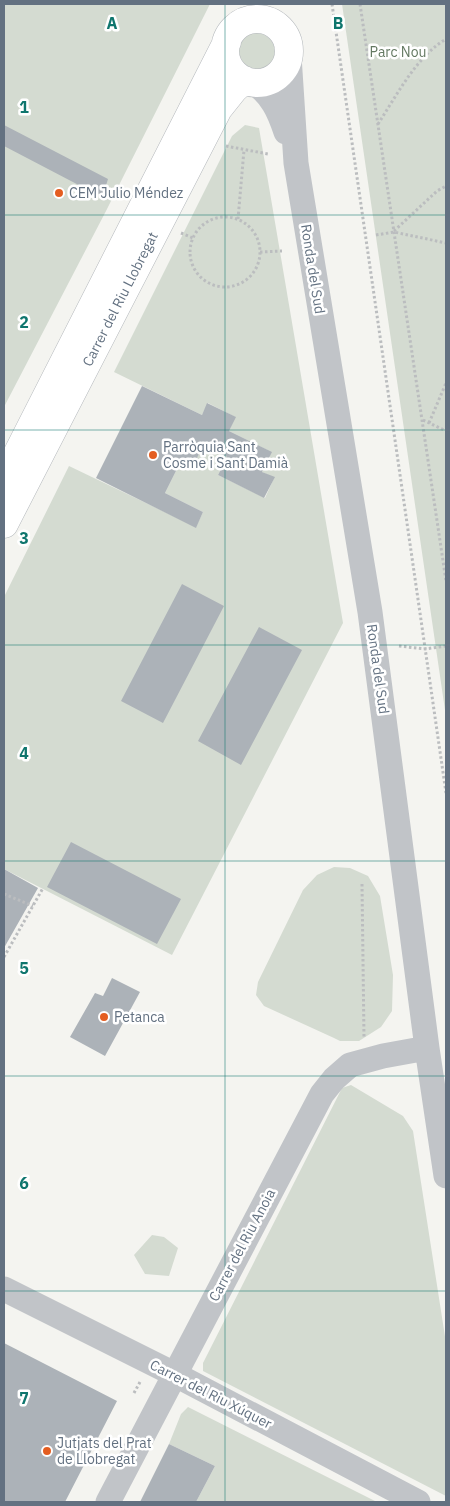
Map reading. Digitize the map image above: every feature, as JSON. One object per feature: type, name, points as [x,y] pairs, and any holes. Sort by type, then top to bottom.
[{"type":"street","name":"Ronda del Sud","points":[[281,4],[287,46],[296,163],[370,612],[427,1048],[446,1176]]},
{"type":"street","points":[[253,19],[263,19],[272,22],[280,28],[287,46],[286,66],[276,76],[262,82],[249,81],[237,75],[227,60],[226,51],[236,23],[253,19]]},
{"type":"street","name":"Carrer del Riu Llobregat","points":[[4,480],[236,23]]},
{"type":"street","name":"Ronda del Sud","points":[[249,81],[263,89],[274,102],[296,163]]},
{"type":"street","name":"Carrer del Riu Llobregat","points":[[4,524],[218,109],[234,88],[249,81]]},
{"type":"street","name":"Carrer del Riu Anoia","points":[[108,1502],[322,1094],[334,1079],[350,1065],[383,1056],[427,1048]]},
{"type":"street","name":"Carrer del Riu Xúquer","points":[[4,1289],[174,1374],[418,1502]]},
{"type":"path","points":[[332,4],[446,793]]},
{"type":"path","points":[[360,4],[446,581]]},
{"type":"path","points":[[378,124],[412,70],[440,42],[446,39]]},
{"type":"path","points":[[221,145],[268,154]]},
{"type":"path","points":[[238,219],[244,150]]},
{"type":"path","points":[[394,232],[437,191],[446,186]]},
{"type":"path","points":[[226,216],[238,219],[248,225],[256,234],[260,252],[255,269],[248,278],[238,284],[217,286],[207,282],[193,265],[190,255],[194,238],[204,224],[214,218],[226,216]]},
{"type":"path","points":[[176,230],[194,238]]},
{"type":"path","points":[[376,235],[394,232],[446,243]]},
{"type":"path","points":[[260,252],[282,251]]},
{"type":"path","points":[[429,423],[446,383]]},
{"type":"path","points":[[422,420],[446,431]]},
{"type":"path","points":[[399,646],[425,649],[446,646]]},
{"type":"path","points":[[362,884],[365,1061]]},
{"type":"path","points":[[4,957],[43,888]]},
{"type":"path","points":[[4,894],[33,906]]},
{"type":"green space","name":"CEM Julio Méndez","points":[[4,4],[210,4],[106,211],[4,407]]},
{"type":"green space","name":"Parc Nou","points":[[342,4],[446,4],[446,717]]},
{"type":"green space","points":[[256,33],[270,38],[275,52],[270,66],[256,71],[242,66],[237,52],[242,38]]},
{"type":"green space","points":[[245,125],[259,128],[343,623],[172,955],[4,869],[4,597],[69,466],[196,527],[203,512],[165,493],[180,463],[192,468],[203,445],[227,457],[218,475],[265,498],[274,478],[262,472],[270,456],[267,450],[229,431],[235,417],[208,403],[202,415],[114,372],[232,136]]},
{"type":"green space","points":[[334,867],[350,868],[368,876],[380,896],[393,975],[392,1011],[381,1027],[359,1041],[340,1041],[264,1006],[256,995],[258,982],[303,890],[317,875]]},
{"type":"green space","points":[[351,1085],[403,1116],[413,1131],[446,1343],[446,1496],[203,1371],[203,1363],[342,1088]]},
{"type":"green space","points":[[152,1235],[164,1237],[178,1248],[169,1276],[145,1274],[134,1255]]},
{"type":"green space","points":[[188,1407],[377,1502],[196,1502],[215,1466],[169,1444],[181,1414]]},
{"type":"building","points":[[4,125],[108,179],[103,195],[92,192],[4,146]]},
{"type":"building","name":"Parròquia Sant Cosme i Sant Damià","points":[[142,386],[202,415],[207,403],[236,417],[229,431],[272,452],[262,472],[275,477],[264,498],[218,475],[227,457],[203,445],[192,469],[180,463],[165,493],[203,512],[196,528],[96,478]]},
{"type":"building","points":[[182,584],[224,606],[163,723],[121,701]]},
{"type":"building","points":[[259,627],[302,650],[241,765],[198,741]]},
{"type":"building","points":[[71,842],[181,899],[157,944],[47,887]]},
{"type":"building","points":[[4,869],[38,888],[4,948]]},
{"type":"building","name":"Petanca","points":[[112,978],[140,992],[105,1056],[70,1037],[95,993],[103,996]]},
{"type":"building","name":"Jutjats del Prat de Llobregat","points":[[4,1343],[117,1401],[65,1502],[4,1502]]},
{"type":"building","points":[[169,1444],[215,1466],[196,1502],[140,1502]]},
{"type":"place","name":"CEM Julio Méndez","points":[[59,193]]},
{"type":"place","name":"Parròquia Sant Cosme i Sant Damià","points":[[153,455]]},
{"type":"place","name":"Petanca","points":[[104,1017]]},
{"type":"place","name":"Jutjats del Prat de Llobregat","points":[[47,1451]]}]
